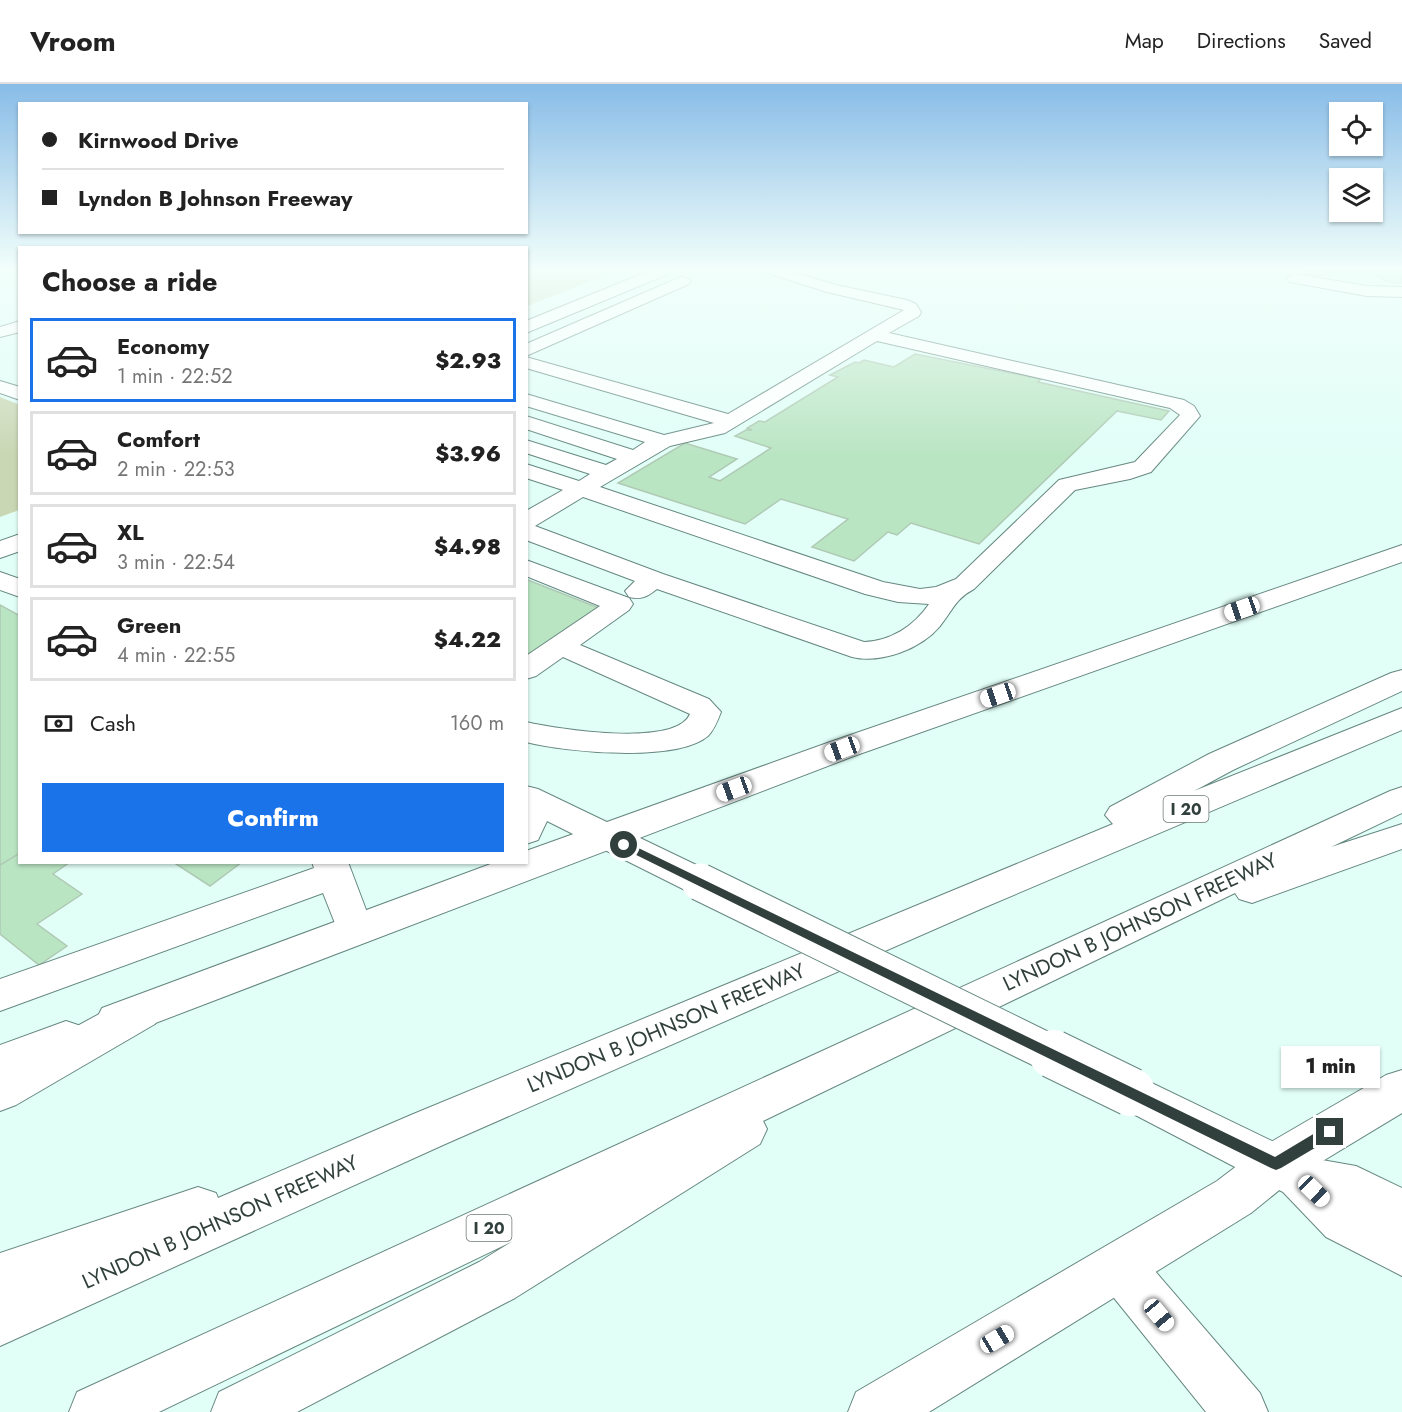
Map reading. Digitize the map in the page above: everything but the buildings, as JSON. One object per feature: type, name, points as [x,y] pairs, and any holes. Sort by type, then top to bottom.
[{"type":"main road","points":[[528,862],[842,749],[1402,553]]},
{"type":"main road","points":[[969,898],[1221,762],[1402,679]]},
{"type":"main road","name":"LYNDON B JOHNSON FREEWAY","points":[[0,1319],[427,1130],[969,898],[1402,718]]},
{"type":"main road","name":"LYNDON B JOHNSON FREEWAY","points":[[97,1412],[1402,799]]},
{"type":"main road","points":[[1083,948],[1402,836]]},
{"type":"main road","points":[[0,1064],[354,931],[510,868]]},
{"type":"main road","points":[[0,1091],[140,1012]]},
{"type":"main road","points":[[239,1412],[497,1280],[881,1045]]},
{"type":"main road","points":[[876,1412],[1234,1197],[1287,1170],[1402,1089]]},
{"type":"main road","points":[[0,1279],[427,1130]]},
{"type":"street","points":[[528,350],[571,331]]},
{"type":"street","points":[[528,520],[663,441],[717,429],[880,331]]},
{"type":"street","points":[[528,471],[902,597],[927,596],[949,593],[965,584],[1067,485],[1120,475],[1143,467],[1190,416],[1187,410],[1177,404],[873,335]]},
{"type":"street","points":[[528,363],[730,421]]},
{"type":"street","points":[[528,382],[702,432]]},
{"type":"street","points":[[0,387],[18,393]]},
{"type":"street","points":[[528,401],[663,441]]},
{"type":"street","points":[[528,423],[635,457]]},
{"type":"street","points":[[528,447],[608,473]]},
{"type":"street","points":[[528,501],[549,508]]},
{"type":"street","points":[[528,532],[654,579],[862,651],[879,651],[890,647],[926,626],[949,593]]},
{"type":"street","points":[[528,568],[620,604]]},
{"type":"street","points":[[528,669],[654,579]]},
{"type":"street","points":[[0,580],[18,589]]},
{"type":"street","points":[[528,732],[624,743],[684,737],[696,730],[706,712],[698,705],[560,646]]},
{"type":"street","points":[[528,798],[1287,1170],[1356,1188],[1402,1212]]},
{"type":"street","points":[[528,807],[530,824],[528,828]]},
{"type":"street","points":[[0,995],[332,869],[354,931]]},
{"type":"street","points":[[1287,1170],[1343,1221],[1402,1252]]},
{"type":"street","points":[[1119,1266],[1241,1412]]},
{"type":"green space","points":[[0,397],[18,404],[18,510],[0,517]]},
{"type":"route","points":[[624,845],[1276,1164],[1330,1132]]}]
